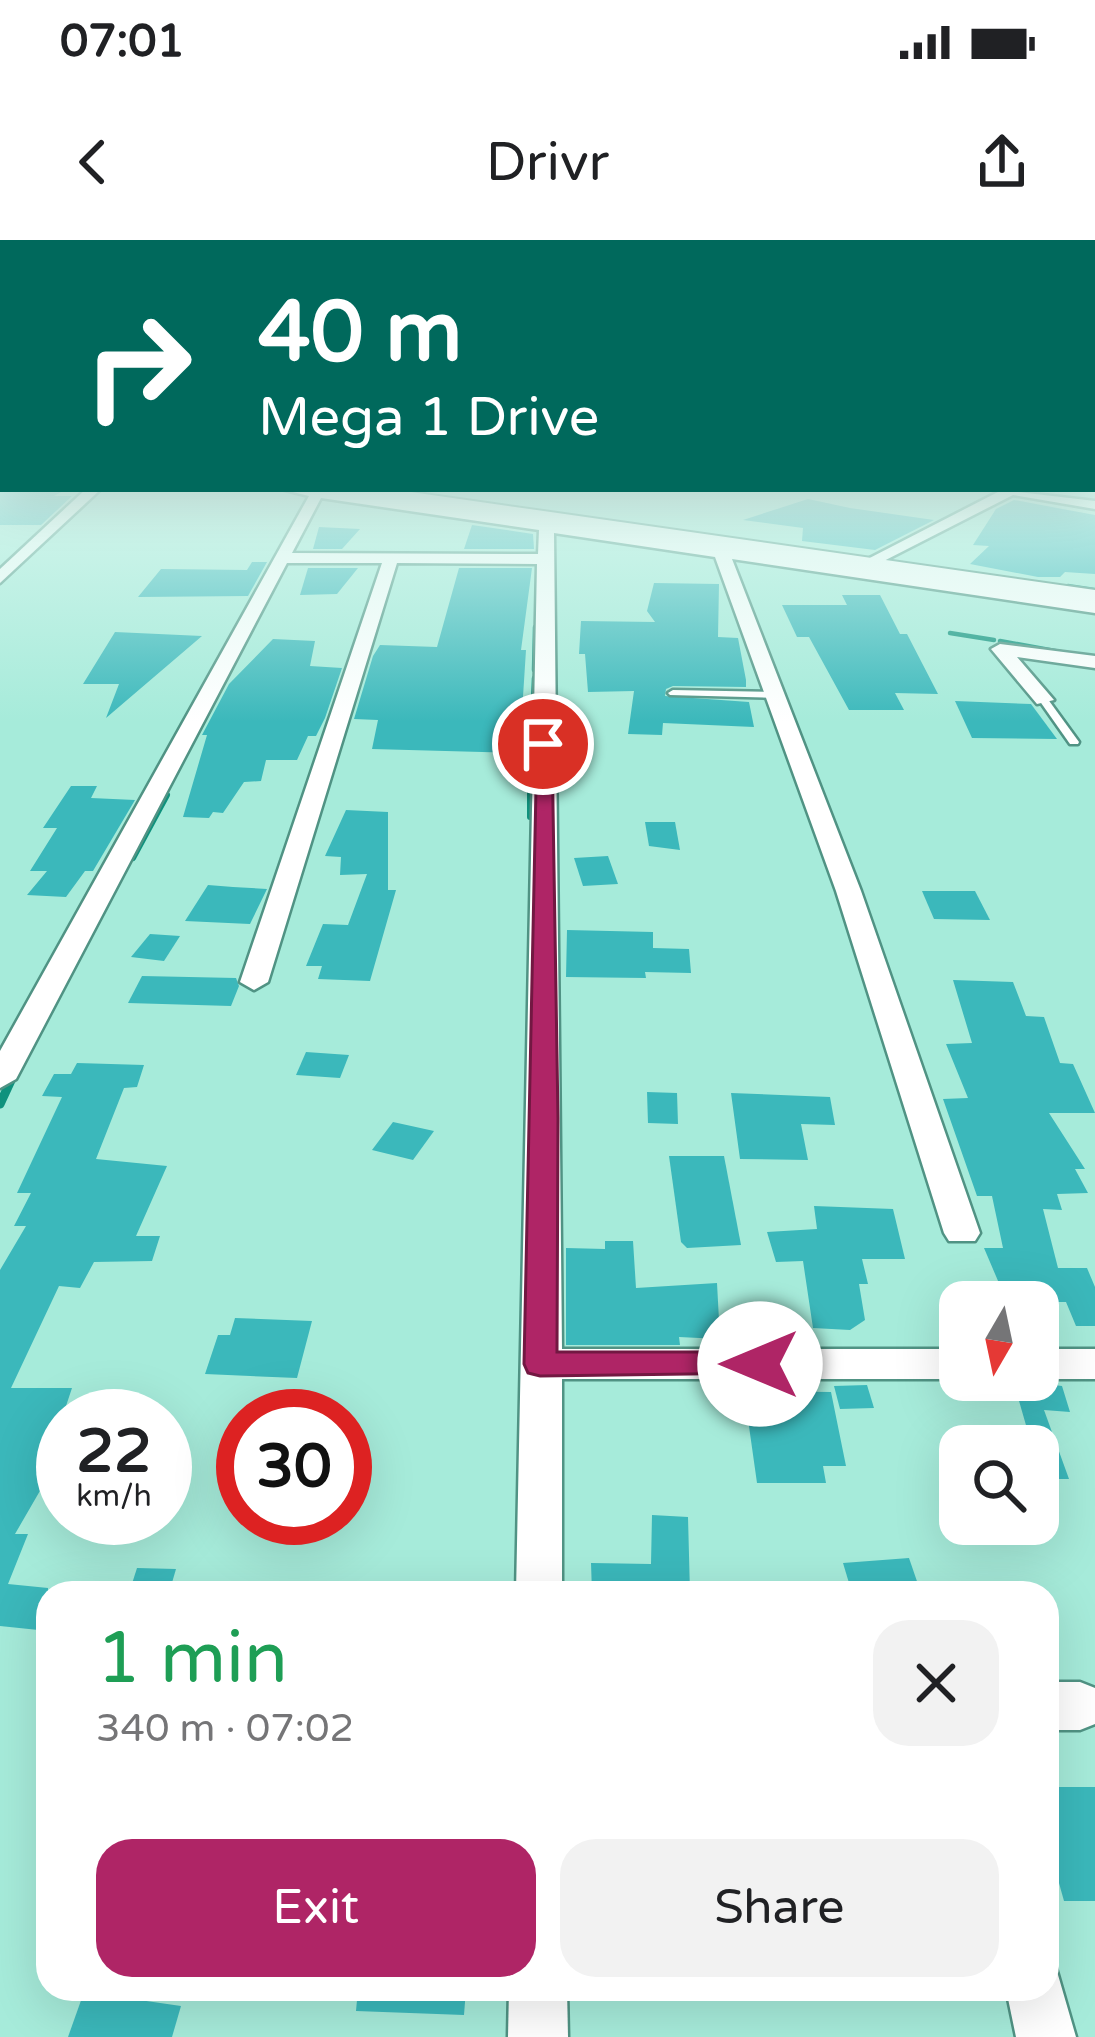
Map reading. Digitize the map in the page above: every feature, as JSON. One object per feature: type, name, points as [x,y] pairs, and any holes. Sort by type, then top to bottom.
[{"type":"main road","points":[[766,554],[1095,598]]},
{"type":"street","points":[[0,1079],[285,554]]},
{"type":"street","points":[[538,1581],[546,554]]},
{"type":"street","points":[[729,554],[896,1023],[962,1232]]},
{"type":"street","points":[[752,554],[1095,608]]},
{"type":"street","points":[[866,564],[885,554]]},
{"type":"street","points":[[283,558],[546,559]]},
{"type":"street","points":[[254,982],[391,558]]},
{"type":"street","points":[[0,578],[8,564]]},
{"type":"street","points":[[1044,700],[1000,649],[1095,662]]},
{"type":"street","points":[[540,1364],[939,1364]]},
{"type":"street","points":[[1059,1364],[1095,1364]]},
{"type":"street","points":[[538,2001],[538,2037]]},
{"type":"street","points":[[1038,2001],[1046,2037]]},
{"type":"lane","points":[[673,693],[779,695]]},
{"type":"lane","points":[[1044,700],[1074,742]]},
{"type":"building","points":[[981,554],[1095,554],[1095,574],[1065,572],[1060,577],[970,564]]},
{"type":"building","points":[[252,562],[267,562],[248,596],[138,597],[161,569],[247,570]]},
{"type":"building","points":[[308,568],[358,568],[337,594],[300,595]]},
{"type":"building","points":[[459,568],[532,568],[521,650],[526,650],[522,712],[526,712],[515,753],[372,749],[378,720],[354,719],[373,656],[380,645],[437,647]]},
{"type":"building","points":[[654,583],[719,584],[718,637],[738,638],[746,680],[746,687],[673,686],[665,696],[749,702],[754,727],[663,723],[662,735],[628,734],[634,691],[588,692],[585,654],[579,654],[581,621],[655,622],[647,611]]},
{"type":"building","points":[[842,595],[880,595],[938,694],[895,693],[904,710],[849,710],[809,637],[797,637],[782,605],[847,605]]},
{"type":"building","points":[[115,632],[202,636],[106,718],[119,684],[83,684]]},
{"type":"building","points":[[273,639],[315,641],[310,666],[342,668],[316,736],[308,736],[297,760],[266,760],[261,781],[244,782],[223,813],[183,817],[207,735],[202,735],[229,684]]},
{"type":"building","points":[[955,701],[1031,704],[1057,739],[972,738]]},
{"type":"building","points":[[71,786],[97,786],[91,798],[135,800],[93,871],[85,871],[66,897],[27,895],[47,871],[30,871],[57,828],[43,828]]},
{"type":"building","points":[[346,810],[388,812],[388,890],[396,890],[370,981],[318,979],[322,966],[306,966],[323,924],[348,925],[367,874],[340,875],[341,857],[325,856]]},
{"type":"building","points":[[645,822],[675,822],[680,850],[649,846]]},
{"type":"building","points":[[608,856],[618,884],[583,886],[574,858]]},
{"type":"building","points":[[208,885],[267,889],[250,924],[185,921]]},
{"type":"building","points":[[922,891],[975,891],[990,920],[934,919]]},
{"type":"building","points":[[567,930],[653,932],[653,948],[689,949],[691,973],[566,977]]},
{"type":"building","points":[[150,934],[180,936],[164,961],[131,957]]},
{"type":"building","points":[[142,976],[236,978],[239,986],[231,1006],[128,1003]]},
{"type":"building","points":[[953,980],[1013,982],[1026,1016],[1044,1017],[1060,1063],[1073,1064],[1095,1113],[1049,1113],[1085,1169],[1075,1169],[1088,1193],[1057,1194],[1062,1210],[1043,1209],[1058,1268],[1087,1268],[1095,1287],[1095,1326],[1076,1326],[1066,1302],[1059,1302],[1059,1281],[998,1281],[984,1248],[1003,1248],[992,1196],[977,1196],[943,1099],[968,1098],[946,1044],[972,1043]]},
{"type":"building","points":[[306,1052],[349,1055],[340,1078],[296,1075]]},
{"type":"building","points":[[77,1063],[144,1065],[137,1087],[124,1088],[96,1159],[167,1166],[136,1236],[160,1236],[152,1261],[94,1262],[80,1288],[59,1286],[11,1388],[72,1388],[36,1389],[36,1498],[15,1534],[28,1534],[8,1584],[36,1587],[36,1630],[0,1626],[0,1270],[26,1226],[14,1226],[31,1193],[17,1193],[62,1097],[42,1096],[54,1074],[71,1074]]},
{"type":"building","points":[[647,1092],[677,1093],[678,1124],[648,1123]]},
{"type":"building","points":[[731,1093],[830,1097],[835,1125],[801,1124],[808,1160],[740,1159]]},
{"type":"building","points":[[393,1122],[434,1131],[413,1160],[372,1150]]},
{"type":"building","points":[[669,1156],[724,1156],[741,1245],[687,1248],[681,1242]]},
{"type":"building","points":[[814,1206],[893,1209],[905,1259],[862,1259],[868,1284],[859,1284],[865,1320],[850,1330],[813,1328],[803,1261],[776,1262],[767,1232],[817,1229]]},
{"type":"building","points":[[605,1241],[633,1241],[636,1288],[717,1283],[720,1339],[679,1337],[680,1345],[566,1345],[566,1248],[605,1249]]},
{"type":"building","points":[[235,1318],[312,1321],[297,1378],[205,1374],[218,1335],[230,1335]]},
{"type":"building","points":[[867,1385],[874,1408],[840,1409],[834,1386]]},
{"type":"building","points":[[1062,1386],[1070,1412],[1044,1410],[1049,1425],[1026,1425],[1019,1401],[1059,1401]]},
{"type":"building","points":[[744,1391],[831,1392],[846,1466],[823,1466],[826,1483],[757,1483]]},
{"type":"building","points":[[1059,1451],[1069,1479],[1059,1479]]},
{"type":"building","points":[[652,1515],[688,1517],[690,1581],[592,1581],[591,1563],[651,1564]]},
{"type":"building","points":[[909,1558],[917,1581],[848,1581],[843,1563]]},
{"type":"building","points":[[137,1568],[176,1569],[172,1581],[133,1581]]},
{"type":"building","points":[[1059,1787],[1095,1787],[1095,1901],[1064,1901],[1059,1883]]},
{"type":"building","points":[[81,2001],[181,2006],[172,2037],[68,2037]]},
{"type":"building","points":[[357,2001],[465,2001],[464,2015],[356,2011]]},
{"type":"waterway","points":[[540,554],[540,558]]},
{"type":"waterway","points":[[1068,586],[1095,590]]},
{"type":"waterway","points":[[534,670],[535,627]]},
{"type":"waterway","points":[[950,633],[994,640]]},
{"type":"waterway","points":[[1000,641],[1066,653]]},
{"type":"waterway","points":[[532,724],[534,678]]},
{"type":"waterway","points":[[530,757],[531,727]]},
{"type":"waterway","points":[[530,769],[530,817]]},
{"type":"waterway","points":[[133,858],[167,795]]},
{"type":"waterway","points":[[0,1104],[13,1076]]},
{"type":"route","points":[[543,744],[545,1118],[540,1364],[760,1364]]}]
